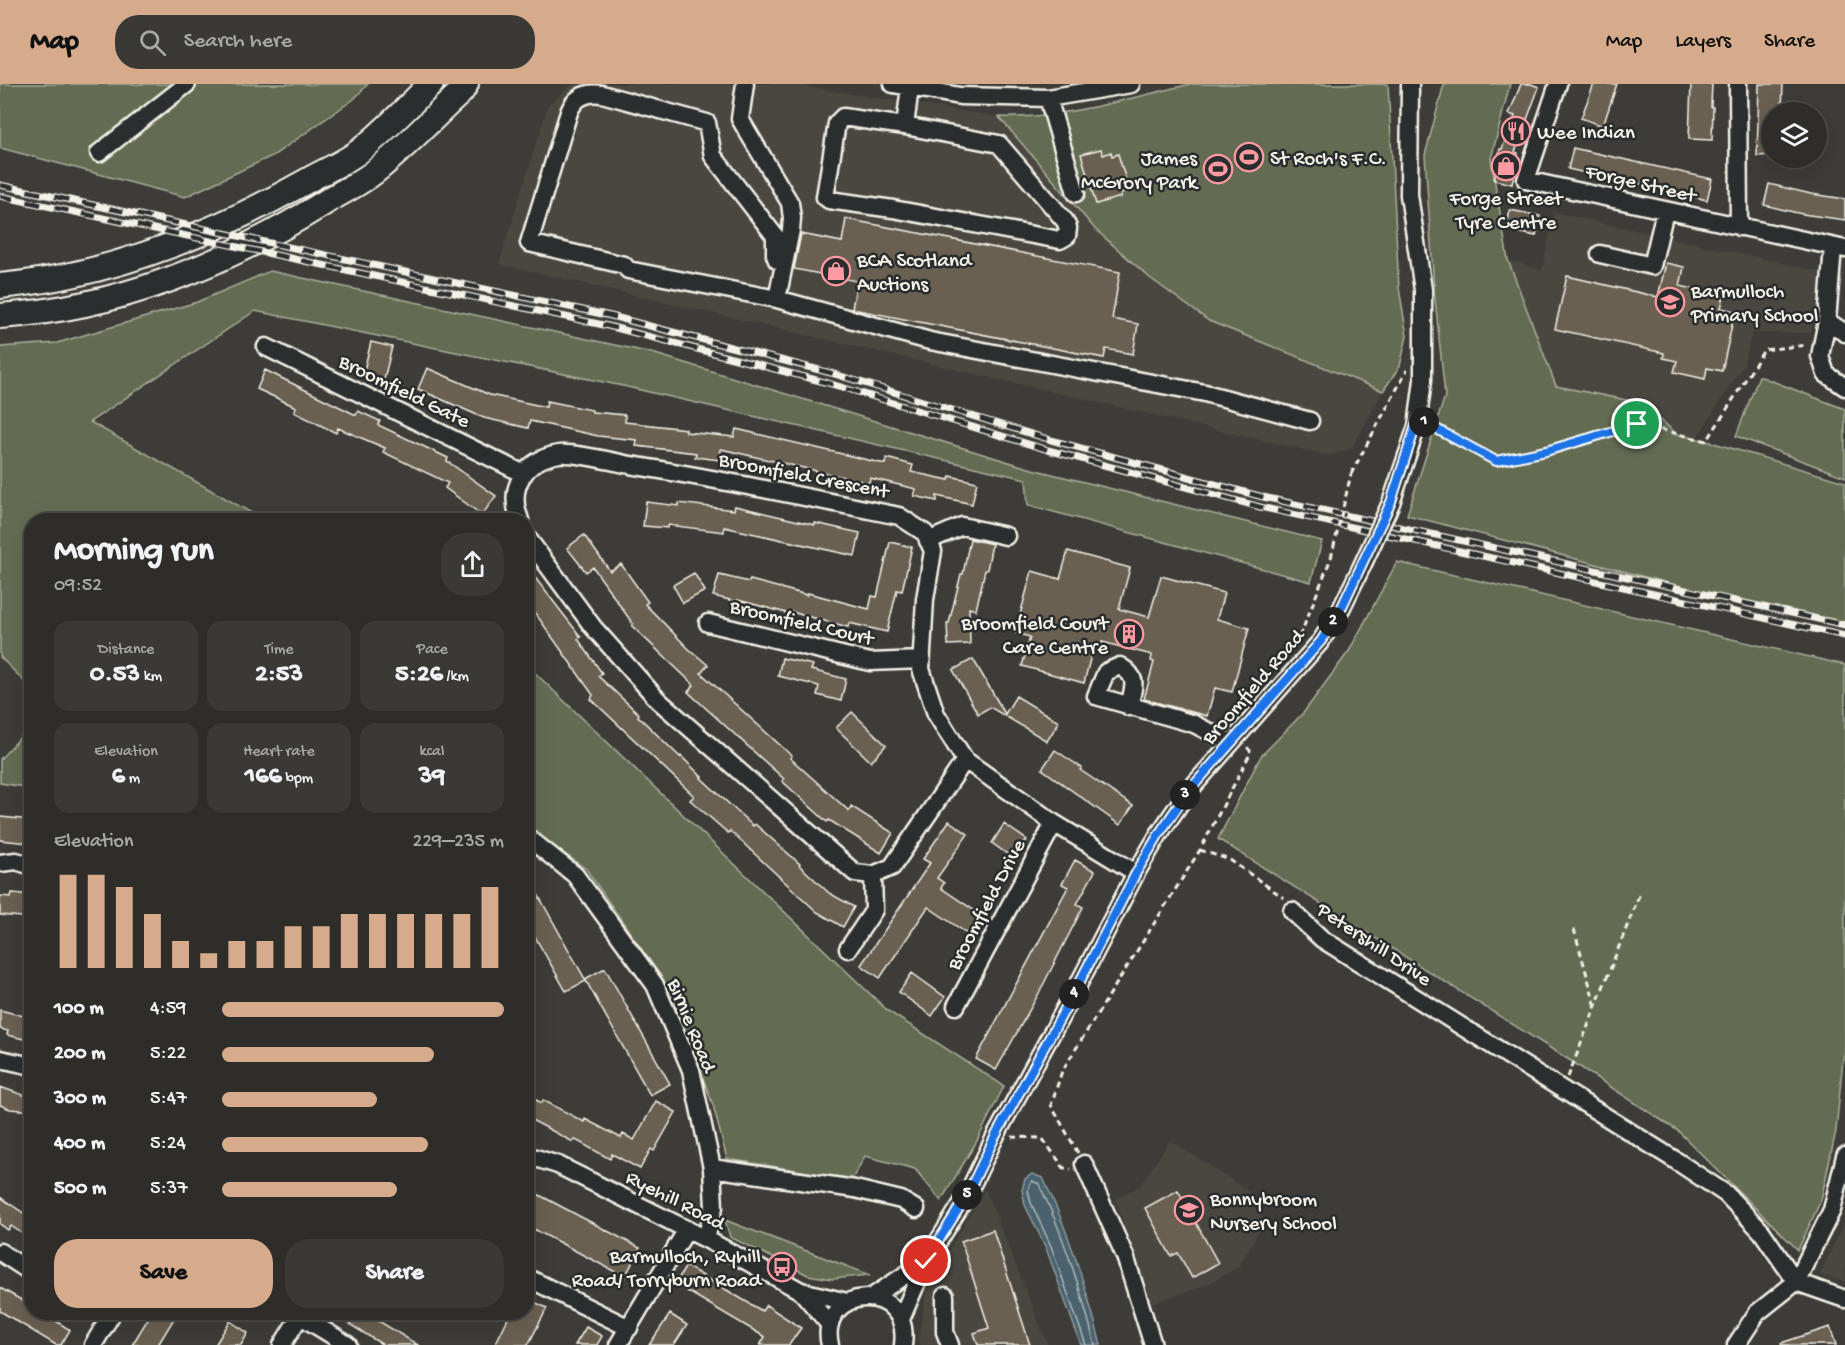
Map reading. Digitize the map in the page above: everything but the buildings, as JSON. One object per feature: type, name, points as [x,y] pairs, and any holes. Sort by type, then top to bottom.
[{"type":"highway","points":[[0,286],[76,274],[120,264],[258,209],[360,151],[431,84]]},
{"type":"highway","points":[[0,316],[44,312],[109,299],[151,287],[183,276],[276,233],[376,171],[466,84]]},
{"type":"street","points":[[99,153],[187,84]]},
{"type":"street","points":[[745,84],[740,118],[790,203],[792,218],[777,299]]},
{"type":"street","points":[[905,126],[901,86],[960,96],[1057,92],[1131,84]]},
{"type":"street","name":"Broomfield Road","points":[[901,1319],[926,1261],[966,1197],[995,1137],[1159,834],[1187,793],[1321,641],[1340,611],[1391,502],[1418,419],[1423,380],[1423,290],[1409,195],[1410,84]]},
{"type":"street","name":"Forge Street","points":[[1558,84],[1526,180],[1839,248]]},
{"type":"street","points":[[1738,84],[1739,227]]},
{"type":"street","points":[[1057,92],[1076,193]]},
{"type":"street","points":[[784,264],[777,260],[775,255],[775,236],[713,156],[707,123],[602,94],[586,94],[575,100],[568,112],[529,243],[624,265],[628,270],[777,299],[930,340],[1205,393],[1310,421]]},
{"type":"street","points":[[843,117],[905,126],[999,144],[1065,220],[1068,228],[1067,236],[1060,240],[892,209],[829,200],[825,197],[837,123],[843,117]]},
{"type":"street","points":[[1600,254],[1652,266],[1665,211]]},
{"type":"street","points":[[1839,248],[1820,356],[1826,374],[1845,387]]},
{"type":"street","points":[[1827,321],[1845,333]]},
{"type":"street","name":"Broomfield Gate","points":[[266,347],[524,474]]},
{"type":"street","name":"Broomfield Crescent","points":[[524,474],[533,464],[561,453],[690,474],[899,516],[925,533],[928,541]]},
{"type":"street","points":[[517,513],[515,508],[516,486],[524,474]]},
{"type":"street","points":[[1006,536],[962,526],[928,541],[933,551],[925,599],[921,669],[936,714],[965,760],[1054,823],[1136,873]]},
{"type":"street","points":[[534,547],[593,627],[658,700],[855,873],[873,875],[892,867],[965,760]]},
{"type":"street","name":"Broomfield Court","points":[[708,623],[870,662],[921,660]]},
{"type":"street","points":[[1129,707],[1135,681],[1130,672],[1120,666],[1106,672],[1096,696],[1129,707],[1194,724],[1235,740]]},
{"type":"street","name":"Broomfield Drive","points":[[957,1006],[1054,823]]},
{"type":"street","name":"Birnie Road","points":[[534,842],[575,875],[655,985],[691,1070],[712,1168],[714,1207],[706,1239]]},
{"type":"street","points":[[0,863],[16,861],[24,864]]},
{"type":"street","points":[[848,949],[874,910],[873,875]]},
{"type":"street","name":"Petershill Drive","points":[[1292,912],[1322,939],[1726,1194],[1762,1232],[1796,1282]]},
{"type":"street","points":[[0,1059],[24,1064]]},
{"type":"street","points":[[1736,1345],[1758,1313],[1796,1282],[1832,1210],[1845,1156]]},
{"type":"street","name":"Ryehill Road","points":[[534,1158],[558,1165],[687,1229],[801,1291],[847,1302]]},
{"type":"street","points":[[1086,1167],[1125,1256],[1153,1345]]},
{"type":"street","points":[[712,1168],[855,1189],[901,1200],[916,1209]]},
{"type":"street","points":[[618,1345],[687,1229]]},
{"type":"street","points":[[0,1252],[24,1268]]},
{"type":"street","name":"Broomfield Road","points":[[872,1297],[926,1261]]},
{"type":"street","points":[[534,1281],[628,1328]]},
{"type":"street","points":[[1796,1282],[1845,1299]]},
{"type":"street","name":"Ryehill Road","points":[[801,1291],[830,1325]]},
{"type":"street","points":[[945,1296],[945,1332],[950,1345]]},
{"type":"street","points":[[830,1345],[830,1325],[835,1313],[847,1302],[857,1298],[872,1297],[889,1304],[901,1319],[904,1330],[903,1345]]},
{"type":"street","points":[[93,1345],[105,1320]]},
{"type":"street","points":[[282,1345],[294,1320]]},
{"type":"street","points":[[307,1320],[348,1345]]},
{"type":"path","points":[[1293,652],[1331,558],[1351,474],[1422,343]]},
{"type":"path","points":[[1418,419],[1496,461],[1546,451],[1637,424],[1707,441],[1764,350],[1823,344]]},
{"type":"path","points":[[995,1137],[1042,1138],[1064,1168],[1086,1167],[1051,1105],[1062,1071],[1200,850],[1251,752],[1235,740]]},
{"type":"path","name":"Petershill Drive","points":[[1200,850],[1230,861],[1293,904],[1292,912]]},
{"type":"path","points":[[1563,1090],[1640,893]]},
{"type":"path","points":[[1574,929],[1596,1006]]},
{"type":"shaded area","name":"BCA Scotland Auctions","points":[[573,84],[789,84],[999,117],[1095,229],[1150,278],[1209,321],[1383,391],[1352,448],[1330,456],[499,264],[548,105]]},
{"type":"shaded area","name":"Barmulloch Primary School","points":[[1554,212],[1822,272],[1811,333],[1752,333],[1744,364],[1697,438],[1677,434],[1640,403],[1556,386],[1508,260],[1542,270]]},
{"type":"shaded area","name":"Bonnybroom Nursery School","points":[[1170,1140],[1247,1190],[1264,1222],[1238,1268],[1201,1287],[1152,1303],[1115,1199],[1140,1186]]},
{"type":"shaded area","points":[[985,1189],[1048,1345],[921,1345],[918,1341],[927,1288]]},
{"type":"shaded area","points":[[1845,1220],[1845,1282],[1820,1275]]},
{"type":"green space","points":[[0,84],[368,84],[354,99],[274,155],[185,197],[0,148]]},
{"type":"green space","name":"James McGrory Park","points":[[1191,84],[1388,84],[1399,288],[1407,336],[1400,366],[1383,391],[1209,321],[1150,278],[1095,229],[999,117],[1048,115],[1072,111]]},
{"type":"green space","points":[[1444,84],[1510,84],[1491,159],[1508,260],[1556,386],[1641,403],[1677,434],[1845,482],[1845,622],[1695,590],[1407,515],[1445,396],[1434,289],[1425,155]]},
{"type":"green space","points":[[270,271],[652,353],[1032,469],[1322,541],[1311,582],[1028,505],[1026,479],[623,386],[255,311],[90,422],[252,513],[24,513],[24,681],[0,657],[0,347],[57,343],[197,302]]},
{"type":"green space","points":[[1759,376],[1845,409],[1845,477],[1736,436]]},
{"type":"green space","points":[[1397,562],[1845,665],[1845,1052],[1836,1131],[1821,1200],[1798,1250],[1678,1131],[1218,839],[1261,756],[1304,712],[1349,651]]},
{"type":"green space","points":[[534,672],[888,1011],[1004,1086],[977,1141],[941,1201],[915,1169],[865,1156],[852,1179],[727,1159],[713,1105],[670,990],[586,869],[534,832]]},
{"type":"green space","points":[[24,733],[24,787],[0,783],[0,759]]},
{"type":"green space","points":[[725,1220],[870,1275],[832,1279],[808,1275],[730,1237]]},
{"type":"water","points":[[1032,1174],[1043,1178],[1061,1218],[1083,1281],[1101,1345],[1081,1345],[1046,1248],[1025,1205],[1022,1190],[1025,1179]]},
{"type":"railway","points":[[0,185],[611,316],[831,373],[1051,440],[1263,497],[1845,625]]},
{"type":"railway","points":[[0,196],[608,326],[828,383],[1048,450],[1260,507],[1845,636]]},
{"type":"place","name":"Wee Indian","points":[[1516,131]]},
{"type":"place","name":"St Roch's F.C.","points":[[1249,157]]},
{"type":"place","name":"Forge Street Tyre Centre","points":[[1506,166]]},
{"type":"place","name":"James McGrory Park","points":[[1218,169]]},
{"type":"place","name":"BCA Scotland Auctions","points":[[836,271]]},
{"type":"place","name":"Barmulloch Primary School","points":[[1670,302]]},
{"type":"place","name":"Broomfield Court Care Centre","points":[[1129,634]]},
{"type":"place","name":"Bonnybroom Nursery School","points":[[1189,1210]]},
{"type":"place","name":"Barmulloch, Ryhill Road/ Torryburn Road","points":[[782,1267]]},
{"type":"route","points":[[926,1261],[966,1197],[995,1137],[1159,834],[1187,793],[1321,641],[1340,611],[1391,502],[1418,419],[1496,461],[1546,451],[1610,434],[1637,424]]}]
